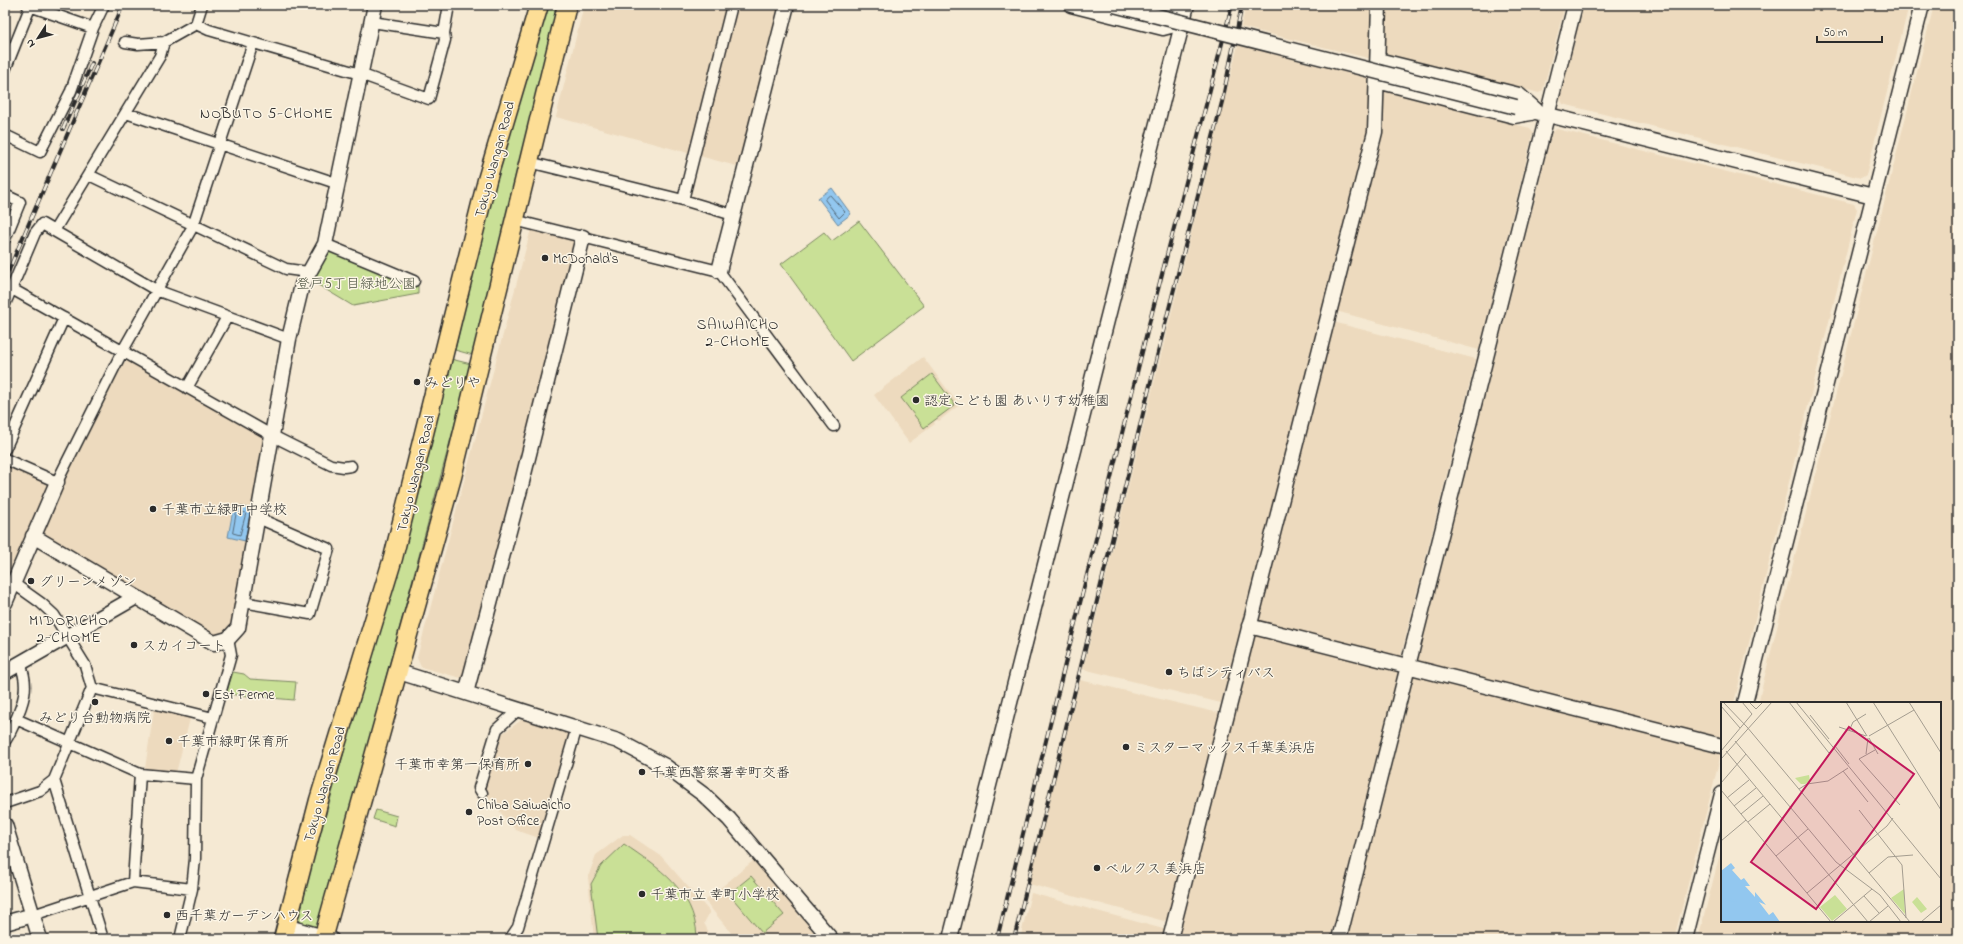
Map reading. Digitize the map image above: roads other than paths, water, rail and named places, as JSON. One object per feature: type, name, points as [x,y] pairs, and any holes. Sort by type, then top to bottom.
[{"type":"highway","points":[[326,938],[457,455],[514,220],[530,162],[567,5]]},
{"type":"highway","name":"Tokyo Wangan Road","points":[[284,932],[319,800],[393,558],[487,180],[539,6]]},
{"type":"street","points":[[5,70],[30,5],[93,28]]},
{"type":"street","points":[[5,135],[40,152],[71,91],[93,28],[104,5]]},
{"type":"street","points":[[124,42],[138,44],[164,42],[196,24],[202,5]]},
{"type":"street","points":[[33,536],[214,643],[228,639],[238,628],[289,339],[302,285],[325,244],[339,184],[360,74],[376,5]]},
{"type":"street","points":[[196,24],[209,30],[360,74],[429,99],[445,40],[444,33],[449,5]]},
{"type":"street","points":[[683,200],[732,5]]},
{"type":"street","points":[[719,271],[786,5]]},
{"type":"street","points":[[1071,5],[1163,28],[1182,23]]},
{"type":"street","points":[[1114,5],[1874,196]]},
{"type":"street","points":[[1162,5],[1167,6],[1182,23]]},
{"type":"street","points":[[950,939],[1187,5]]},
{"type":"street","points":[[1170,939],[1375,132],[1379,5]]},
{"type":"street","points":[[1339,939],[1408,667],[1542,113],[1575,5]]},
{"type":"street","points":[[1745,702],[1922,5]]},
{"type":"street","points":[[372,22],[444,33]]},
{"type":"street","points":[[54,231],[160,56],[164,42]]},
{"type":"street","points":[[5,603],[57,482],[122,352],[193,226],[252,43]]},
{"type":"street","points":[[1378,60],[1519,95],[1542,113]]},
{"type":"street","points":[[1377,81],[1514,116],[1542,113]]},
{"type":"street","points":[[126,113],[339,184]]},
{"type":"street","points":[[530,162],[683,200],[733,215]]},
{"type":"street","points":[[89,175],[193,226],[286,269],[308,272]]},
{"type":"street","points":[[5,195],[20,202],[5,239]]},
{"type":"street","points":[[514,220],[719,271],[834,426]]},
{"type":"street","points":[[5,304],[35,233],[42,224],[156,290],[289,339]]},
{"type":"street","points":[[466,693],[521,486],[583,237]]},
{"type":"street","points":[[325,244],[414,281]]},
{"type":"street","points":[[12,289],[273,436],[331,466],[351,466]]},
{"type":"street","points":[[187,388],[227,317]]},
{"type":"street","points":[[5,449],[64,318]]},
{"type":"street","points":[[5,459],[57,482]]},
{"type":"street","points":[[243,602],[310,614],[330,549],[258,518]]},
{"type":"street","points":[[5,803],[40,791],[54,780],[92,688],[85,665],[54,615],[41,603],[13,583]]},
{"type":"street","points":[[5,672],[136,597]]},
{"type":"street","points":[[1249,626],[1721,746]]},
{"type":"street","points":[[180,939],[192,889],[195,858],[196,779],[231,655],[228,639]]},
{"type":"street","points":[[5,741],[16,719],[26,692],[26,683],[20,664]]},
{"type":"street","points":[[399,672],[618,740],[666,766],[704,795],[730,819],[831,939]]},
{"type":"street","points":[[92,688],[213,718]]},
{"type":"street","points":[[482,793],[479,788],[496,729],[520,709]]},
{"type":"street","points":[[16,719],[140,774],[196,779]]},
{"type":"street","points":[[510,939],[518,927],[577,727]]},
{"type":"street","points":[[133,882],[140,774]]},
{"type":"street","points":[[54,780],[103,939]]},
{"type":"street","points":[[1685,939],[1721,798]]},
{"type":"street","points":[[5,825],[40,939]]},
{"type":"street","points":[[5,923],[133,882],[192,889]]},
{"type":"street","points":[[284,932],[326,938]]},
{"type":"water","points":[[832,188],[851,214],[838,224],[818,198]]},
{"type":"water","points":[[234,505],[251,509],[245,541],[228,537]]},
{"type":"railway","points":[[5,279],[123,5]]},
{"type":"railway","points":[[997,939],[1149,324],[1232,5]]},
{"type":"railway","points":[[1014,939],[1164,328],[1222,102],[1242,5]]},
{"type":"railway","points":[[63,129],[92,63]]},
{"type":"place","name":"McDonald's","points":[[545,258]]},
{"type":"place","name":"みどりや","points":[[417,382]]},
{"type":"place","name":"認定こども園 あいりす幼稚園","points":[[916,400]]},
{"type":"place","name":"千葉市立緑町中学校","points":[[153,509]]},
{"type":"place","name":"グリーンメゾン","points":[[31,581]]},
{"type":"place","name":"スカイコート","points":[[134,645]]},
{"type":"place","name":"ちばシティバス","points":[[1169,672]]},
{"type":"place","name":"Est Ferme","points":[[206,694]]},
{"type":"place","name":"みどり台動物病院","points":[[95,702]]},
{"type":"place","name":"千葉市緑町保育所","points":[[169,741]]},
{"type":"place","name":"ミスターマックス千葉美浜店","points":[[1126,747]]},
{"type":"place","name":"千葉市幸第一保育所","points":[[528,764]]},
{"type":"place","name":"千葉西警察署幸町交番","points":[[642,772]]},
{"type":"place","name":"Chiba Saiwaicho Post Office","points":[[469,812]]},
{"type":"place","name":"ベルクス 美浜店","points":[[1097,868]]},
{"type":"place","name":"千葉市立 幸町小学校","points":[[642,894]]},
{"type":"place","name":"西千葉ガーデンハウス","points":[[167,915]]},
{"type":"district","name":"NOBUTO 5-CHOME","points":[[267,113]]},
{"type":"district","name":"SAIWAICHO 2-CHOME","points":[[738,332]]},
{"type":"district","name":"MIDORICHO 2-CHOME","points":[[69,628]]},
{"type":"park label","name":"登戸5丁目緑地公園","points":[[356,283]]}]
